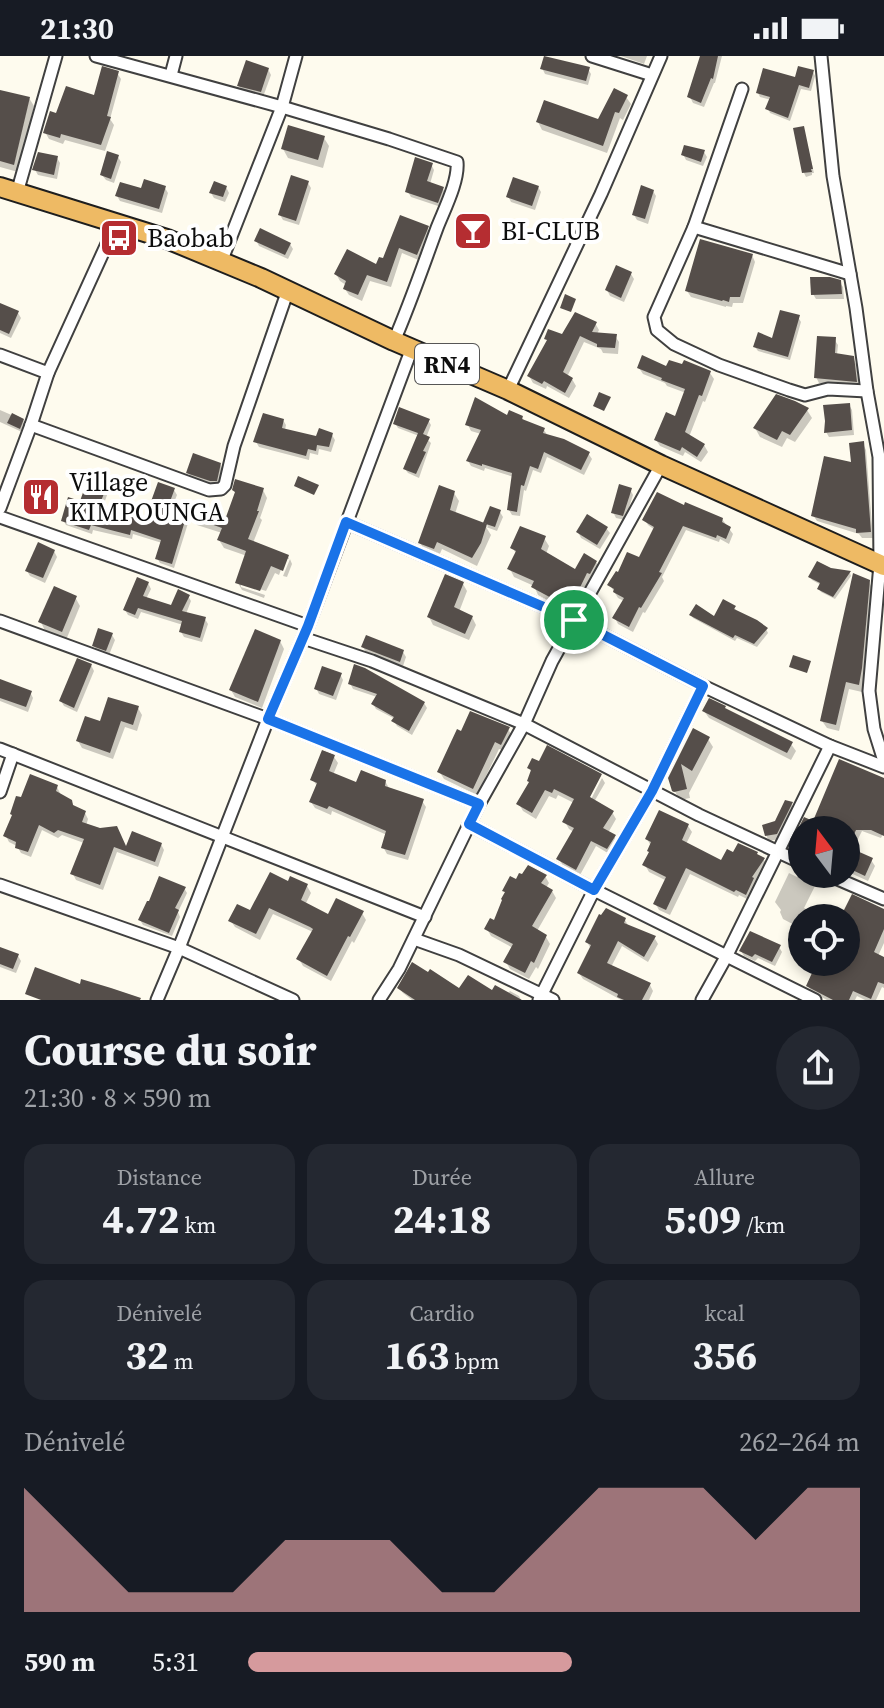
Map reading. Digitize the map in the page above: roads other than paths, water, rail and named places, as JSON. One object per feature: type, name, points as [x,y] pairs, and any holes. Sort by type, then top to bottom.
[{"type":"highway","name":"RN4","points":[[9,190],[167,239],[288,290],[882,565]]},
{"type":"street","points":[[9,190],[56,56]]},
{"type":"street","points":[[96,56],[282,107],[457,162],[450,196],[394,341]]},
{"type":"street","points":[[171,75],[176,56]]},
{"type":"street","points":[[221,262],[282,107],[296,56]]},
{"type":"street","points":[[592,56],[652,75]]},
{"type":"street","points":[[508,390],[601,194],[661,56]]},
{"type":"street","points":[[821,56],[833,176],[879,457],[882,565],[869,691],[874,729],[884,764]]},
{"type":"street","points":[[742,89],[694,227],[654,317],[657,330],[674,344],[719,365],[805,395],[828,389],[867,391]]},
{"type":"street","points":[[0,508],[4,487],[31,425],[48,373],[116,224]]},
{"type":"street","points":[[694,227],[850,274]]},
{"type":"street","points":[[31,425],[209,490],[221,489],[225,485],[234,446],[288,290]]},
{"type":"street","points":[[157,1000],[305,632],[412,348]]},
{"type":"street","points":[[0,355],[48,373]]},
{"type":"street","points":[[379,1000],[399,969],[479,804],[524,724],[552,661],[661,465]]},
{"type":"street","points":[[0,517],[305,632],[524,724],[788,857]]},
{"type":"street","points":[[346,522],[574,620],[830,746],[884,764]]},
{"type":"street","points":[[0,621],[268,719],[479,804]]},
{"type":"street","points":[[414,939],[459,955],[545,998],[594,890],[652,791],[703,686]]},
{"type":"street","points":[[702,1000],[830,746]]},
{"type":"street","points":[[0,749],[425,917]]},
{"type":"street","points":[[0,792],[13,754]]},
{"type":"street","points":[[469,824],[815,1000]]},
{"type":"street","points":[[0,885],[179,948],[293,1000]]},
{"type":"street","points":[[858,888],[884,899]]},
{"type":"place","name":"BI-CLUB","points":[[473,231]]},
{"type":"place","name":"Baobab","points":[[119,238]]},
{"type":"place","name":"Village KIMPOUNGA","points":[[41,497]]}]
